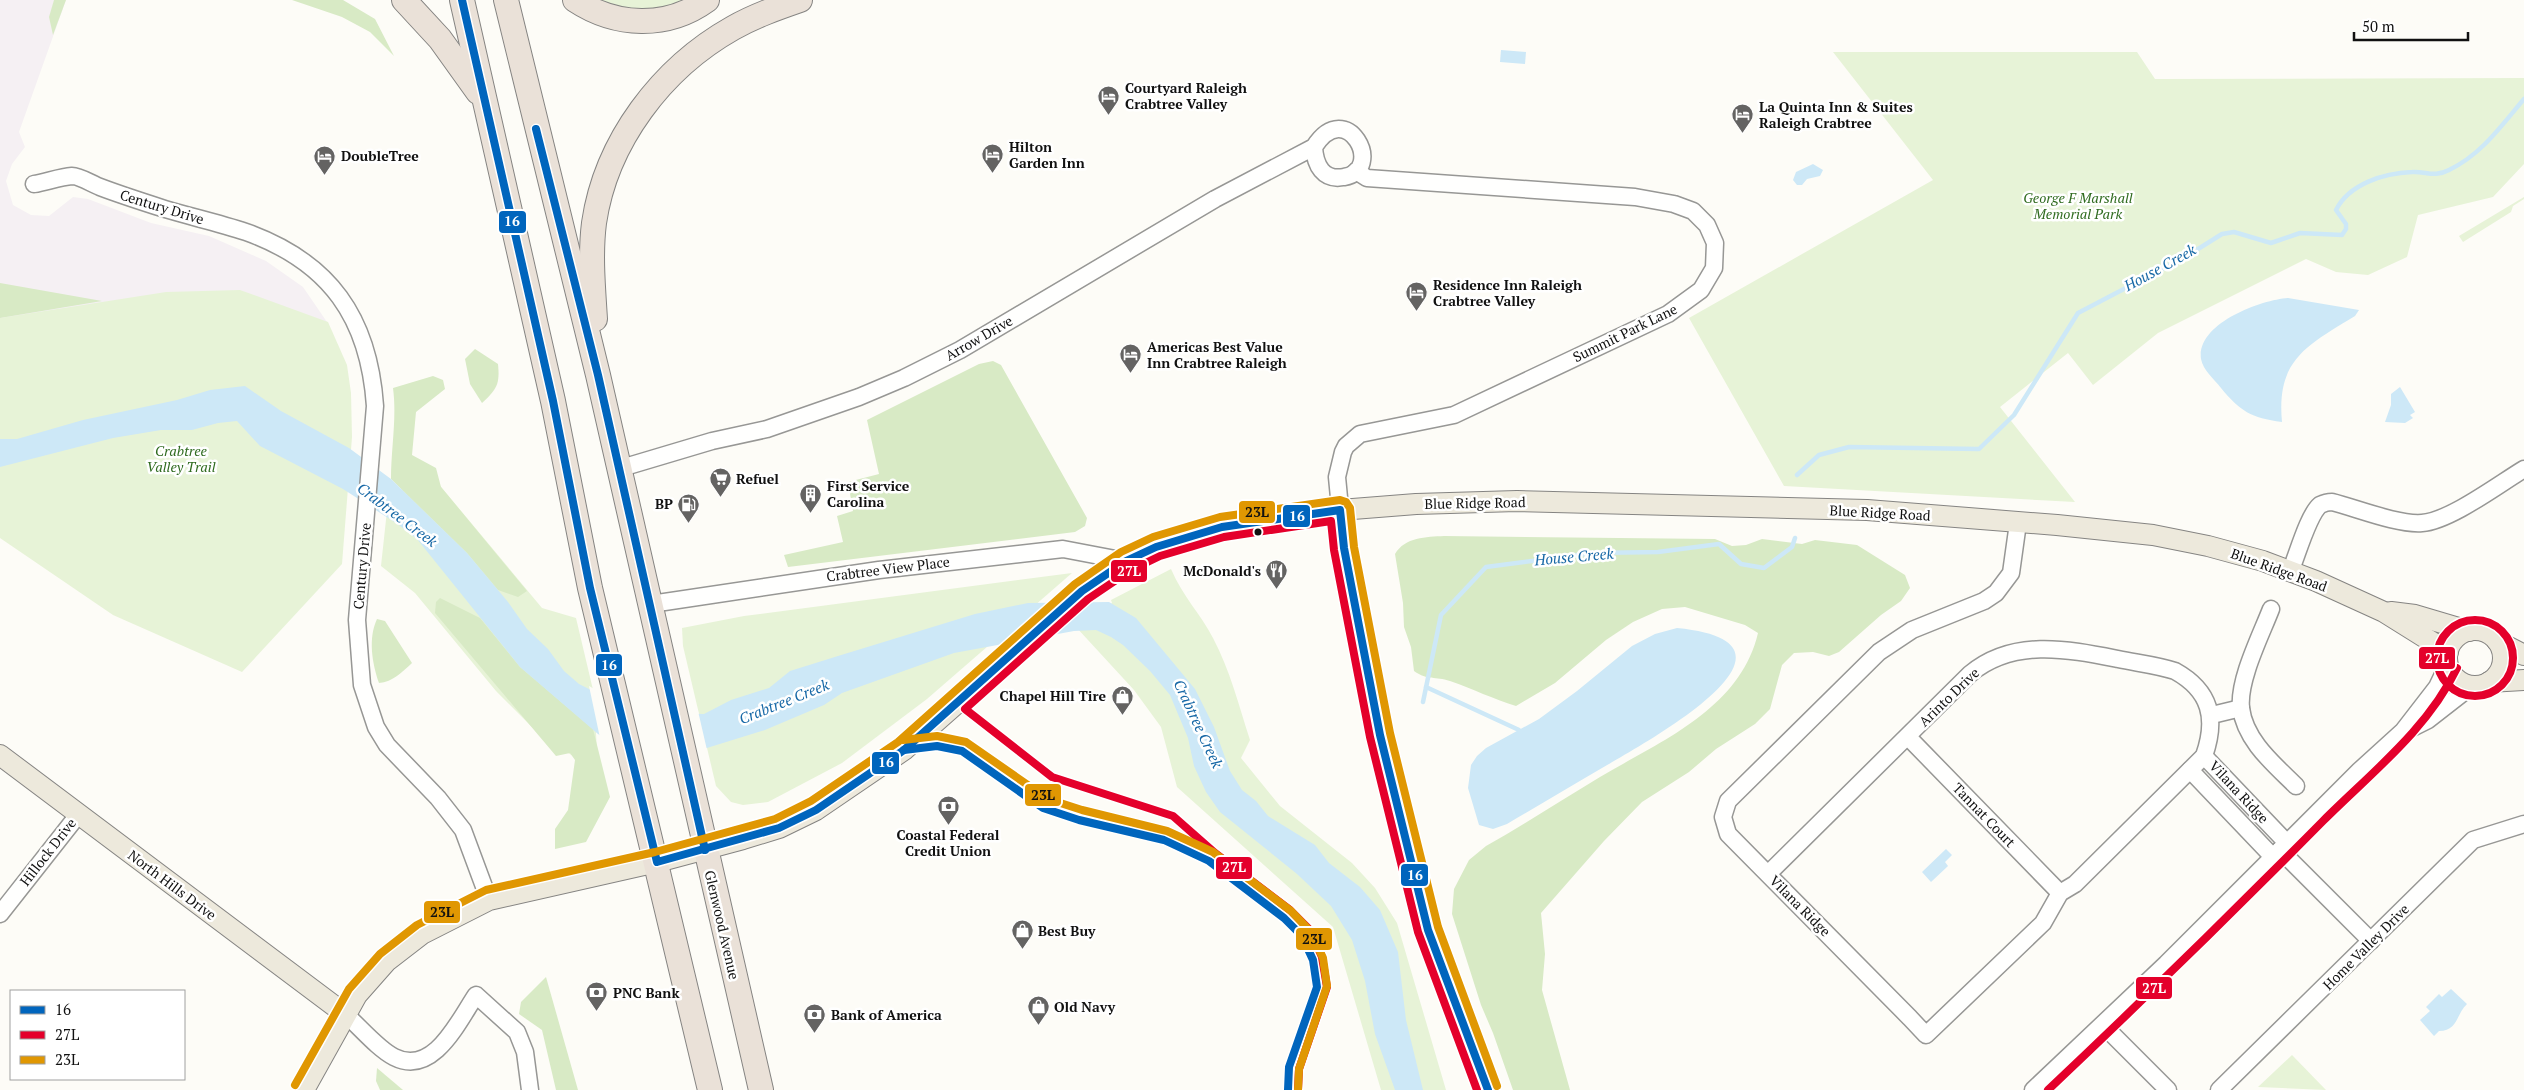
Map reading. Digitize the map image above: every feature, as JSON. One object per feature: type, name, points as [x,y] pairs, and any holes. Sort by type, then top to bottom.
[{"type":"highway","points":[[404,0],[452,54],[489,111]]},
{"type":"highway","points":[[462,0],[489,111],[553,401],[590,588],[710,1090]]},
{"type":"highway","name":"Glenwood Avenue","points":[[506,0],[598,375],[761,1090]]},
{"type":"highway","points":[[575,0],[599,13],[636,22],[670,19],[697,8],[708,0]]},
{"type":"highway","points":[[598,375],[593,281],[594,222],[606,175],[622,141],[653,95],[681,66],[733,28],[753,18],[800,0]]},
{"type":"main road","name":"Blue Ridge Road","points":[[304,1090],[356,996],[387,961],[422,934],[489,900],[705,850],[779,828],[816,810],[904,750],[956,702],[1101,576],[1126,561],[1156,547],[1222,527],[1340,510],[1416,504],[1517,501],[1867,510],[2153,535],[2208,546],[2290,572],[2384,612],[2448,658]]},
{"type":"main road","name":"Blue Ridge Road","points":[[2384,612],[2398,611],[2415,614],[2469,631]]},
{"type":"main road","points":[[2524,655],[2497,641],[2485,632],[2469,631],[2456,638],[2448,658],[2459,680],[2481,684],[2524,680]]},
{"type":"main road","points":[[2481,684],[2495,677],[2502,664],[2503,656],[2497,641]]},
{"type":"main road","name":"North Hills Drive","points":[[0,755],[345,1014]]},
{"type":"street","name":"Arrow Drive","points":[[618,468],[712,441],[767,429],[859,397],[904,378],[960,350],[1215,199],[1314,147],[1322,135],[1336,129],[1350,132],[1358,139],[1363,149],[1362,161],[1356,171]]},
{"type":"street","points":[[1314,147],[1314,160],[1321,172],[1332,178],[1345,177],[1356,171]]},
{"type":"street","name":"Summit Park Lane","points":[[1356,171],[1367,178],[1635,197],[1674,204],[1693,211],[1707,225],[1716,243],[1714,268],[1701,290],[1668,314],[1454,414],[1360,434],[1346,446],[1343,452],[1337,478],[1344,548],[1380,735],[1428,930],[1488,1090]]},
{"type":"street","name":"Century Drive","points":[[34,184],[73,176],[165,209],[246,232],[274,244],[301,261],[340,296],[353,317],[363,340],[371,371],[375,406],[357,620],[358,654],[362,685],[368,708],[387,745],[438,798],[462,830],[489,900]]},
{"type":"street","points":[[2290,572],[2313,515],[2319,506],[2325,502],[2332,502],[2408,522],[2429,522],[2462,507],[2524,468]]},
{"type":"street","name":"Vilana Ridge","points":[[2018,523],[2011,573],[1996,593],[1984,601],[1912,630],[1887,645],[1728,801],[1723,817],[1726,829],[1926,1034],[2043,924],[2060,893],[2075,884],[2204,756],[2280,850]]},
{"type":"street","name":"Crabtree View Place","points":[[650,604],[869,571],[1063,549],[1126,561]]},
{"type":"street","points":[[2271,609],[2246,676],[2241,708],[2247,727],[2258,745],[2296,786]]},
{"type":"street","name":"Arinto Drive","points":[[1768,874],[1975,670],[2006,654],[2034,649],[2060,649],[2175,671],[2186,678],[2198,690],[2212,715]]},
{"type":"street","points":[[2032,1090],[2103,1025],[2360,770],[2403,731],[2436,686],[2448,658]]},
{"type":"street","points":[[2403,731],[2416,728],[2481,684]]},
{"type":"street","points":[[2204,756],[2212,715],[2241,708]]},
{"type":"street","name":"Tannat Court","points":[[1908,737],[2060,893]]},
{"type":"street","name":"Vilana Ridge","points":[[2190,770],[2280,850]]},
{"type":"street","name":"Hillock Drive","points":[[0,914],[78,814]]},
{"type":"street","name":"Home Valley Drive","points":[[2220,1090],[2473,840],[2524,824]]},
{"type":"street","points":[[2280,850],[2371,941]]},
{"type":"street","points":[[345,1014],[392,1057],[418,1063],[427,1058],[447,1038],[476,995],[517,1032],[525,1052],[530,1090]]},
{"type":"street","points":[[2103,1025],[2168,1090]]},
{"type":"shaded area","points":[[0,0],[66,0],[19,132],[25,147],[12,164],[6,181],[13,205],[31,215],[49,216],[73,197],[88,199],[151,223],[209,236],[266,261],[303,287],[327,322],[17,316],[0,318]]},
{"type":"green space","points":[[54,0],[66,0],[53,35],[49,17]]},
{"type":"green space","points":[[292,0],[343,0],[375,19],[394,56],[370,32],[342,17]]},
{"type":"green space","points":[[588,0],[691,0],[660,13],[625,13]]},
{"type":"green space","name":"George F Marshall Memorial Park","points":[[1833,52],[2137,52],[2155,79],[2524,78],[2524,164],[2493,197],[2418,215],[2407,257],[2368,275],[2336,272],[2306,259],[2158,333],[2093,385],[2068,353],[2000,407],[2075,502],[1784,486],[1689,318],[1933,180]]},
{"type":"green space","points":[[2524,197],[2524,199],[2513,206],[2511,212],[2463,242],[2459,236]]},
{"type":"green space","points":[[0,283],[102,301],[0,318]]},
{"type":"green space","name":"Crabtree Valley Trail","points":[[240,290],[328,322],[347,365],[351,393],[352,437],[342,564],[242,672],[113,615],[0,538],[0,318],[166,292]]},
{"type":"green space","points":[[475,349],[498,364],[498,381],[496,386],[482,403],[470,384],[465,359]]},
{"type":"green space","points":[[993,361],[1001,365],[1087,518],[1085,526],[1075,532],[788,567],[784,555],[843,542],[837,516],[853,511],[848,482],[879,474],[867,420],[979,364]]},
{"type":"green space","points":[[433,376],[443,380],[445,389],[416,412],[412,455],[436,468],[441,487],[527,591],[518,597],[498,590],[467,553],[391,479],[394,411],[393,388]]},
{"type":"green space","points":[[427,470],[542,608],[576,618],[594,694],[598,772],[540,735],[496,691],[415,593],[381,566],[389,492],[394,495]]},
{"type":"green space","points":[[1444,536],[1715,539],[1732,546],[1746,545],[1762,539],[1802,544],[1815,540],[1857,545],[1905,575],[1910,588],[1901,601],[1881,615],[1839,652],[1829,656],[1813,652],[1794,653],[1782,665],[1770,709],[1755,724],[1716,749],[1689,772],[1642,802],[1604,841],[1541,913],[1545,954],[1542,990],[1570,1090],[1513,1090],[1481,1005],[1452,914],[1454,889],[1469,860],[1486,846],[1672,736],[1695,720],[1716,702],[1734,682],[1749,660],[1758,633],[1745,625],[1685,607],[1662,609],[1633,622],[1606,640],[1555,683],[1516,706],[1450,681],[1428,677],[1414,671],[1411,647],[1404,627],[1403,603],[1395,554],[1399,548],[1410,541]]},
{"type":"green space","points":[[1171,569],[1213,638],[1229,675],[1250,740],[1241,758],[1280,806],[1352,863],[1375,888],[1397,923],[1446,1090],[1381,1090],[1333,927],[1177,787],[1161,727],[1134,690],[1076,627],[1112,603],[1111,600]]},
{"type":"green space","points":[[1072,573],[927,699],[842,763],[768,802],[743,805],[731,802],[716,786],[683,646],[682,628],[744,616]]},
{"type":"green space","points":[[440,598],[480,618],[520,667],[593,729],[610,797],[586,842],[555,849],[555,829],[568,810],[575,760],[570,753],[556,756],[435,613],[436,602]]},
{"type":"green space","points":[[377,619],[385,621],[412,663],[393,679],[379,683],[372,651],[374,626]]},
{"type":"green space","points":[[546,977],[578,1090],[556,1090],[542,1030],[519,1014],[521,1002]]},
{"type":"green space","points":[[2292,1055],[2326,1090],[2258,1087]]},
{"type":"green space","points":[[377,1068],[403,1090],[380,1090],[376,1081]]},
{"type":"water","points":[[1501,50],[1526,52],[1525,64],[1500,62]]},
{"type":"water","points":[[1813,164],[1823,170],[1820,176],[1807,179],[1802,185],[1797,185],[1793,180],[1796,172]]},
{"type":"water","points":[[2288,298],[2359,310],[2355,316],[2310,346],[2290,368],[2284,383],[2281,401],[2282,422],[2254,416],[2240,408],[2209,374],[2201,359],[2202,346],[2219,325],[2232,316],[2262,303]]},
{"type":"water","name":"Crabtree Creek","points":[[245,386],[281,411],[349,448],[391,479],[467,553],[508,602],[527,629],[548,649],[564,671],[579,684],[595,692],[660,713],[704,714],[731,700],[769,688],[790,671],[975,614],[1028,603],[1109,602],[1136,618],[1195,689],[1214,727],[1230,771],[1242,790],[1256,801],[1268,816],[1315,845],[1329,863],[1360,887],[1380,910],[1398,952],[1406,1020],[1423,1090],[1395,1090],[1375,1034],[1365,981],[1352,940],[1331,906],[1297,874],[1220,812],[1206,792],[1194,766],[1188,738],[1170,695],[1150,671],[1123,645],[1096,630],[1074,631],[954,653],[842,693],[824,705],[765,730],[694,752],[616,746],[598,734],[520,667],[417,539],[399,525],[343,489],[260,446],[237,421],[218,423],[192,430],[161,430],[113,438],[0,467],[0,439],[17,439],[83,420],[177,400],[210,390]]},
{"type":"water","points":[[2400,387],[2415,412],[2410,415],[2413,418],[2405,423],[2385,422],[2391,405],[2391,394]]},
{"type":"water","points":[[1677,628],[1719,637],[1735,653],[1731,673],[1712,695],[1684,717],[1652,738],[1507,824],[1493,829],[1479,825],[1468,788],[1471,765],[1477,756],[1486,748],[1539,719],[1632,646],[1655,634]]},
{"type":"water","points":[[1946,849],[1952,855],[1945,862],[1948,866],[1931,882],[1922,872]]},
{"type":"water","points":[[2451,989],[2467,1004],[2450,1028],[2439,1031],[2434,1036],[2420,1020],[2430,1011],[2426,1007],[2439,994],[2442,997]]},
{"type":"pier","points":[[589,686],[596,690],[617,693],[660,711],[698,711],[707,750],[694,755],[662,757],[615,748],[600,738]]},
{"type":"waterway","name":"House Creek","points":[[1797,475],[1819,455],[1849,447],[1979,449],[2014,415],[2078,313],[2187,256],[2222,234],[2234,232],[2271,243],[2300,233],[2342,235],[2346,229],[2346,224],[2336,210],[2349,193],[2368,182],[2390,175],[2412,172],[2439,174],[2449,170],[2481,148],[2524,99]]},
{"type":"waterway","name":"House Creek","points":[[1423,702],[1441,615],[1486,567],[1593,553],[1658,552],[1719,544],[1741,564],[1764,568],[1792,547],[1795,538]]},
{"type":"waterway","points":[[1426,687],[1519,730]]},
{"type":"transit line","name":"16","points":[[462,0],[553,401],[590,588],[657,862],[779,828],[816,810],[904,750],[1082,591],[1126,561],[1156,547],[1222,527],[1340,510],[1344,548],[1380,735],[1428,930],[1488,1090]]},
{"type":"transit line","name":"16","points":[[536,129],[598,375],[705,850]]},
{"type":"transit line","name":"23L","points":[[295,1085],[349,989],[380,954],[417,925],[486,890],[655,852],[775,819],[811,801],[898,742],[1075,584],[1121,552],[1153,537],[1220,517],[1340,500],[1346,502],[1350,508],[1354,547],[1390,733],[1438,927],[1497,1086]]},
{"type":"transit line","name":"27L","points":[[1298,1090],[1299,1069],[1327,987],[1322,957],[1310,930],[1290,910],[1215,853],[1173,816],[1052,777],[965,709],[1088,599],[1131,570],[1160,556],[1224,537],[1331,521],[1334,550],[1370,737],[1418,932],[1477,1090]]},
{"type":"transit line","name":"27L","points":[[2475,620],[2489,623],[2502,631],[2510,644],[2513,658],[2510,672],[2502,685],[2489,693],[2475,696],[2461,693],[2448,685],[2440,672],[2437,658],[2440,644],[2448,631],[2461,623],[2475,620]]},
{"type":"transit line","name":"27L","points":[[2048,1090],[2187,957],[2397,750],[2430,711],[2445,690],[2457,668]]},
{"type":"transit line","name":"23L","points":[[903,740],[937,736],[966,742],[1048,799],[1082,810],[1167,831],[1213,852],[1291,911],[1311,932],[1323,958],[1327,986],[1299,1069],[1298,1090]]},
{"type":"transit line","name":"16","points":[[904,750],[937,746],[962,751],[1043,808],[1079,820],[1164,840],[1209,861],[1284,918],[1302,936],[1313,960],[1317,987],[1289,1067],[1288,1090]]},
{"type":"place","name":"Courtyard Raleigh Crabtree Valley","points":[[1109,115]]},
{"type":"place","name":"La Quinta Inn & Suites Raleigh Crabtree","points":[[1743,134]]},
{"type":"place","name":"Hilton Garden Inn","points":[[993,174]]},
{"type":"place","name":"DoubleTree","points":[[325,175]]},
{"type":"place","name":"Residence Inn Raleigh Crabtree Valley","points":[[1417,312]]},
{"type":"place","name":"Americas Best Value Inn Crabtree Raleigh","points":[[1131,374]]},
{"type":"place","name":"Refuel","points":[[720,498]]},
{"type":"place","name":"First Service Carolina","points":[[811,513]]},
{"type":"place","name":"BP","points":[[689,523]]},
{"type":"place","name":"McDonald's","points":[[1277,590]]},
{"type":"place","name":"Chapel Hill Tire","points":[[1122,715]]},
{"type":"place","name":"Coastal Federal Credit Union","points":[[948,826]]},
{"type":"place","name":"Best Buy","points":[[1022,950]]},
{"type":"place","name":"PNC Bank","points":[[597,1012]]},
{"type":"place","name":"Old Navy","points":[[1038,1026]]},
{"type":"place","name":"Bank of America","points":[[815,1034]]}]
